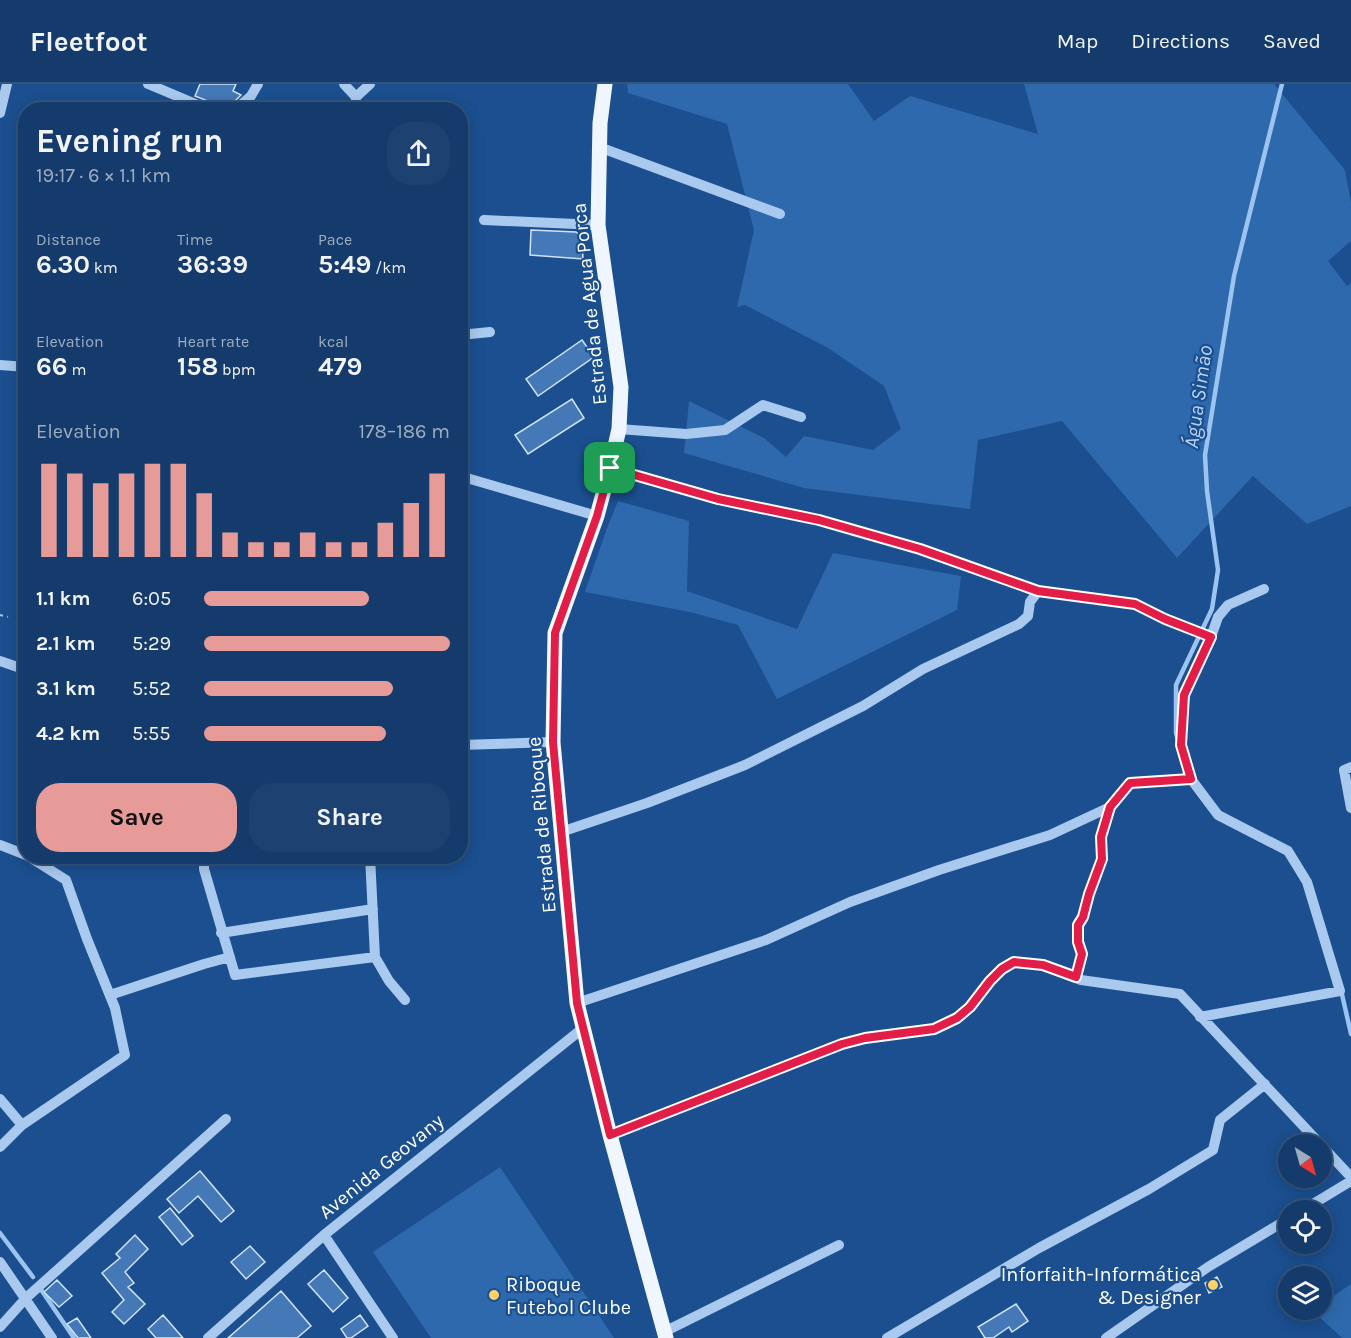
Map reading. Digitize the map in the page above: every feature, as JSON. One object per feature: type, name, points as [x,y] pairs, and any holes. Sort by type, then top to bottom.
[{"type":"main road","name":"Estrada de Agua Porca","points":[[597,516],[619,429],[621,387],[598,225],[599,147],[605,84]]},
{"type":"main road","name":"Estrada de Riboque","points":[[597,516],[555,633],[553,742],[577,1003],[610,1135],[665,1335]]},
{"type":"street","points":[[0,113],[7,84]]},
{"type":"street","points":[[148,84],[191,102]]},
{"type":"street","points":[[244,102],[258,84]]},
{"type":"street","points":[[344,84],[356,97],[356,102]]},
{"type":"street","points":[[356,97],[370,84]]},
{"type":"street","points":[[599,147],[780,214]]},
{"type":"street","points":[[484,220],[598,225]]},
{"type":"street","points":[[468,335],[490,332]]},
{"type":"street","points":[[0,365],[18,367]]},
{"type":"street","points":[[619,429],[686,434],[724,430],[763,405],[801,417]]},
{"type":"street","points":[[610,468],[718,499],[819,520]]},
{"type":"street","points":[[468,478],[597,516]]},
{"type":"street","points":[[1200,1017],[1340,991],[1307,882],[1288,851],[1218,815],[1191,779],[1181,745],[1184,695],[1211,637],[1218,616],[1228,605],[1264,589]]},
{"type":"street","points":[[561,832],[647,803],[745,765],[863,706],[923,669],[1019,624],[1028,616],[1030,602],[1038,591],[1135,604],[1165,619],[1211,637]]},
{"type":"street","points":[[0,661],[18,667]]},
{"type":"street","points":[[468,745],[553,742]]},
{"type":"street","points":[[1351,767],[1344,770],[1351,808]]},
{"type":"street","points":[[577,1003],[766,940],[861,898],[939,870],[1050,836],[1110,807],[1130,783],[1191,779]]},
{"type":"street","points":[[0,845],[18,852]]},
{"type":"street","points":[[0,1147],[22,1125],[125,1055],[115,1008],[66,880],[40,864]]},
{"type":"street","points":[[204,864],[221,933],[235,975],[375,957]]},
{"type":"street","points":[[370,864],[375,957],[389,981],[405,999]]},
{"type":"street","points":[[221,933],[373,909]]},
{"type":"street","points":[[110,995],[230,957]]},
{"type":"street","points":[[610,1135],[842,1044],[865,1038],[934,1029],[957,1018],[970,1007],[1002,969],[1014,962],[1043,965],[1081,980],[1180,994],[1351,1177]]},
{"type":"street","name":"Avenida Geovany","points":[[208,1338],[324,1235],[582,1029]]},
{"type":"street","points":[[887,1338],[1039,1248],[1149,1189],[1213,1150],[1220,1120],[1264,1084]]},
{"type":"street","points":[[0,1099],[22,1125]]},
{"type":"street","points":[[0,1327],[26,1298],[226,1119]]},
{"type":"street","points":[[1320,1200],[1351,1181]]},
{"type":"street","points":[[1106,1338],[1208,1267],[1278,1225]]},
{"type":"street","points":[[324,1235],[393,1338]]},
{"type":"street","points":[[665,1335],[839,1245]]},
{"type":"street","points":[[0,1262],[52,1338]]},
{"type":"path","points":[[819,520],[920,549],[1038,591]]},
{"type":"path","points":[[0,615],[8,617]]},
{"type":"path","points":[[1076,977],[1082,954],[1078,942],[1078,925],[1083,917],[1102,859],[1101,837],[1110,807]]},
{"type":"shaded area","points":[[627,84],[848,84],[874,121],[910,96],[1038,134],[1024,84],[1274,84],[1345,170],[1351,203],[1351,241],[1328,261],[1347,286],[1351,283],[1351,506],[1307,524],[1253,476],[1177,558],[1062,421],[978,440],[970,509],[804,488],[684,453],[689,401],[764,438],[786,457],[804,436],[873,450],[901,429],[884,386],[828,348],[745,305],[737,307],[754,230],[727,124],[628,93]]},
{"type":"shaded area","points":[[618,501],[689,521],[687,591],[797,629],[833,553],[961,576],[957,610],[777,699],[738,625],[690,612],[585,592]]},
{"type":"shaded area","name":"Riboque Futebol Clube","points":[[500,1167],[614,1338],[431,1338],[373,1252]]},
{"type":"shaded area","points":[[1351,1284],[1351,1338],[1342,1338],[1323,1320],[1332,1320],[1332,1297]]},
{"type":"building","points":[[200,84],[236,84],[233,91],[241,95],[234,102],[210,102],[195,96]]},
{"type":"building","points":[[531,230],[576,232],[582,237],[583,259],[530,255]]},
{"type":"building","points":[[582,340],[594,357],[538,396],[526,379]]},
{"type":"building","points":[[572,399],[584,418],[528,454],[515,435]]},
{"type":"building","points":[[200,1171],[234,1211],[221,1222],[198,1196],[179,1213],[167,1199]]},
{"type":"building","points":[[170,1208],[193,1236],[182,1245],[159,1217]]},
{"type":"building","points":[[135,1235],[148,1249],[125,1272],[134,1283],[128,1287],[145,1304],[124,1324],[112,1312],[124,1300],[102,1273],[120,1258],[116,1254]]},
{"type":"building","points":[[250,1246],[265,1262],[246,1279],[231,1262]]},
{"type":"building","points":[[324,1270],[348,1298],[333,1312],[308,1284]]},
{"type":"building","name":"Inforfaith-Informática & Designer","points":[[1217,1277],[1222,1287],[1209,1293],[1205,1283]]},
{"type":"building","points":[[57,1280],[72,1296],[59,1307],[44,1292]]},
{"type":"building","points":[[281,1291],[311,1326],[297,1338],[228,1338]]},
{"type":"building","points":[[1016,1304],[1028,1321],[1012,1332],[1009,1327],[993,1338],[985,1338],[978,1327]]},
{"type":"building","points":[[163,1315],[183,1338],[156,1338],[148,1329]]},
{"type":"building","points":[[360,1315],[368,1326],[351,1338],[347,1338],[341,1329]]},
{"type":"building","points":[[77,1318],[91,1338],[78,1338],[67,1324]]},
{"type":"waterway","name":"Água Simão","points":[[1178,740],[1176,685],[1212,609],[1218,570],[1207,491],[1205,455],[1234,276],[1282,84]]},
{"type":"waterway","points":[[1341,990],[1351,1034]]},
{"type":"waterway","points":[[0,1233],[33,1277]]},
{"type":"waterway","points":[[42,1291],[74,1338]]},
{"type":"place","name":"Inforfaith-Informática & Designer","points":[[1213,1285]]},
{"type":"place","name":"Riboque Futebol Clube","points":[[494,1295]]},
{"type":"route","points":[[610,468],[718,499],[819,520],[920,549],[1038,591],[1135,604],[1165,619],[1211,637],[1184,695],[1181,745],[1191,779],[1130,783],[1110,807],[1101,837],[1102,859],[1083,917],[1078,925],[1078,942],[1082,954],[1076,977],[1043,965],[1014,962],[1002,969],[970,1007],[957,1018],[934,1029],[865,1038],[842,1044],[610,1135],[577,1003],[553,742],[555,633],[597,516],[610,468]]}]
